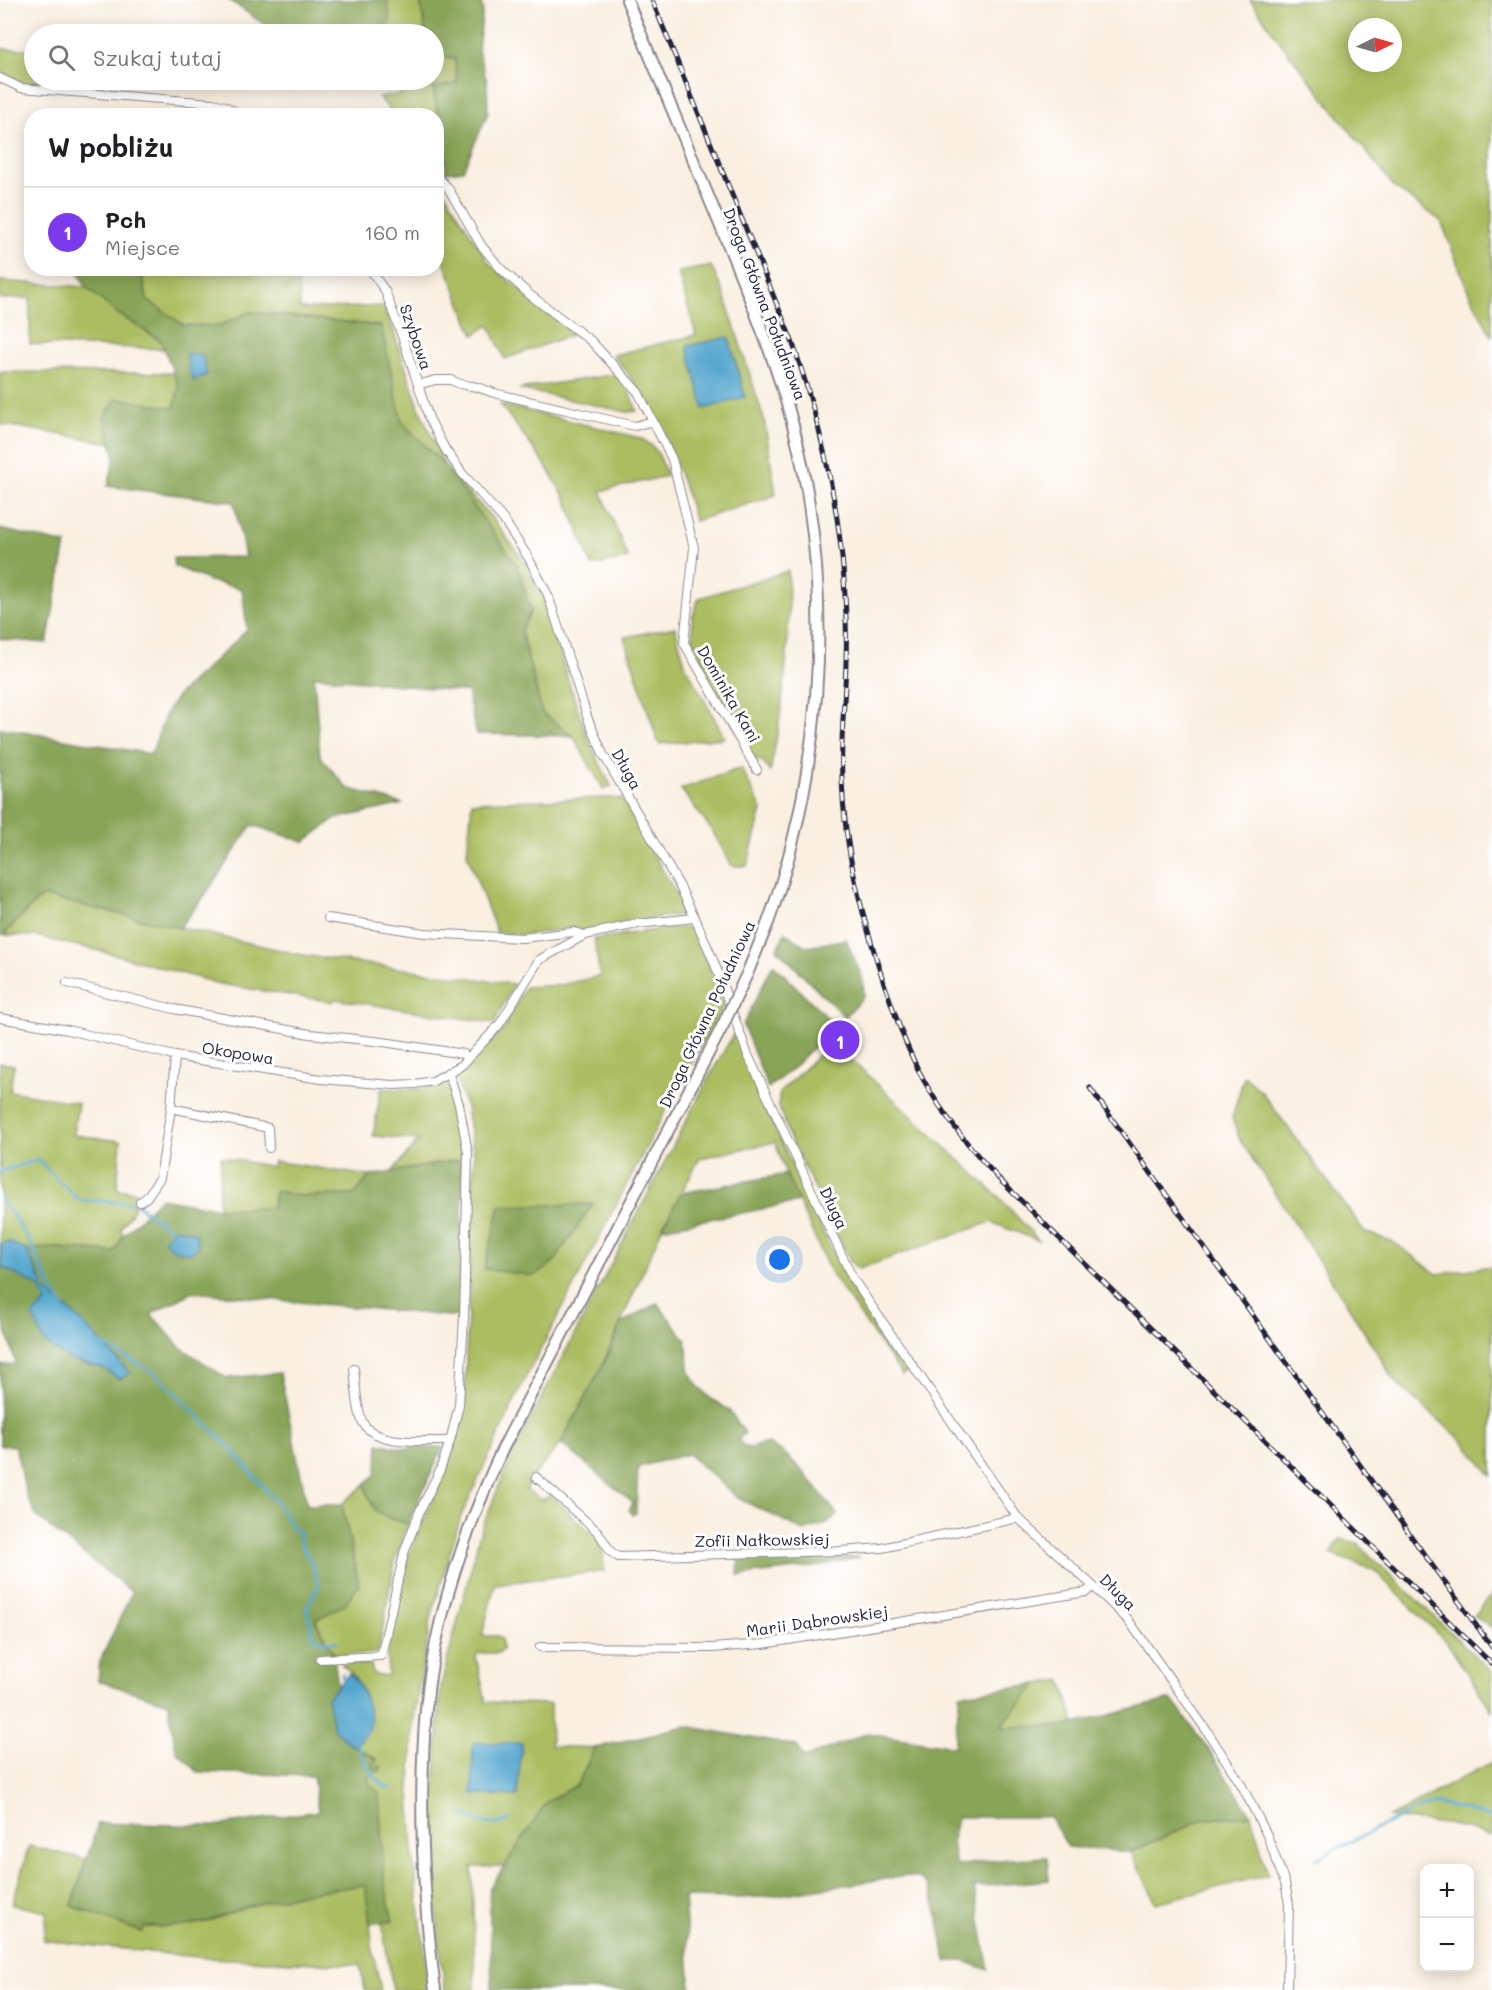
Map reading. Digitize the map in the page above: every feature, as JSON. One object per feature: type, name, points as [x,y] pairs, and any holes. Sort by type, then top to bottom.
[{"type":"main road","name":"Droga Główna Południowa","points":[[435,1990],[423,1872],[423,1766],[426,1709],[431,1674],[451,1585],[474,1516],[507,1439],[722,1027],[747,974],[784,875],[801,808],[811,751],[817,696],[818,595],[813,532],[803,468],[787,404],[752,304],[627,0]]},
{"type":"street","points":[[0,78],[24,88]]},
{"type":"street","points":[[47,90],[213,103],[229,108]]},
{"type":"street","name":"Dominika Kani","points":[[444,184],[481,246],[501,269],[530,295],[591,341],[638,392],[672,459],[694,548],[684,643],[757,770]]},
{"type":"street","name":"Szybowa","points":[[375,276],[385,291],[418,385]]},
{"type":"street","points":[[418,385],[435,380],[451,380],[494,393],[635,426],[653,421]]},
{"type":"street","name":"Długa","points":[[418,385],[429,418],[445,449],[462,473],[503,519],[528,557],[548,595],[588,719],[603,754],[695,918],[714,962],[748,1055],[854,1280],[1018,1518],[1129,1622],[1207,1731],[1241,1784],[1267,1835],[1285,1883],[1289,1904],[1287,1990]]},
{"type":"street","name":"Okopowa","points":[[328,918],[424,933],[523,938],[574,932],[585,935]]},
{"type":"street","name":"Okopowa","points":[[0,1018],[68,1030],[175,1056],[321,1079],[393,1085],[433,1081],[462,1065],[499,1025],[539,960],[585,935],[637,924],[695,918]]},
{"type":"street","name":"Okopowa","points":[[67,983],[174,1009],[310,1034],[464,1054],[468,1058]]},
{"type":"street","points":[[140,1202],[147,1197],[160,1178],[171,1108],[175,1056]]},
{"type":"street","points":[[320,1659],[381,1656],[404,1553],[419,1513],[440,1470],[459,1405],[465,1293],[468,1154],[459,1104],[448,1072]]},
{"type":"street","points":[[171,1108],[267,1128],[269,1148]]},
{"type":"street","points":[[354,1369],[362,1420],[369,1430],[386,1439],[450,1441]]},
{"type":"street","name":"Zofii Nałkowskiej","points":[[536,1477],[598,1532],[611,1552],[618,1557],[882,1548],[1018,1518]]},
{"type":"street","name":"Marii Dąbrowskiej","points":[[540,1647],[711,1648],[763,1644],[1086,1592],[1094,1587]]},
{"type":"green space","points":[[229,0],[387,0],[390,21],[388,24],[264,24]]},
{"type":"green space","points":[[387,0],[420,0],[424,24],[388,24],[390,21]]},
{"type":"green space","points":[[420,0],[480,0],[483,9],[478,50],[487,82],[488,113],[463,170],[448,172],[444,150],[444,108],[437,108],[433,90],[444,90],[444,86],[457,83],[455,58],[444,57],[444,24],[424,24]]},
{"type":"green space","points":[[1250,0],[1492,0],[1492,337],[1469,293],[1441,221],[1395,188],[1283,46]]},
{"type":"green space","points":[[0,49],[24,49],[24,82],[13,79],[0,70]]},
{"type":"green space","points":[[444,57],[455,58],[457,84],[444,87]]},
{"type":"green space","points":[[400,90],[433,90],[436,108],[388,108],[379,97],[401,94]]},
{"type":"green space","points":[[444,150],[448,172],[444,171]]},
{"type":"green space","points":[[444,191],[488,262],[574,334],[505,359],[489,325],[474,335],[444,262]]},
{"type":"green space","points":[[711,266],[723,291],[764,419],[776,495],[695,521],[663,433],[641,393],[613,355],[696,335],[678,272]]},
{"type":"green space","points":[[80,276],[142,276],[147,300],[184,325],[218,326],[250,312],[381,326],[402,422],[445,466],[517,565],[531,611],[521,631],[542,713],[573,736],[476,734],[467,692],[314,676],[320,756],[347,788],[403,804],[335,819],[304,842],[252,825],[203,898],[179,928],[42,896],[3,935],[0,935],[0,728],[151,754],[167,711],[178,695],[247,630],[242,589],[210,581],[174,566],[173,558],[245,557],[234,502],[108,486],[115,457],[104,418],[116,398],[174,408],[179,387],[161,341],[117,313],[86,287]]},
{"type":"green space","points":[[142,276],[298,276],[300,309],[385,306],[420,410],[445,466],[402,422],[381,326],[250,312],[218,326],[184,325],[147,300]]},
{"type":"green space","points":[[0,281],[86,287],[117,313],[161,341],[164,349],[30,344],[30,298],[0,299]]},
{"type":"green space","points":[[0,372],[173,373],[179,387],[174,409],[104,418],[111,443],[0,424]]},
{"type":"green space","points":[[618,374],[626,384],[637,411],[627,412],[519,389]]},
{"type":"green space","points":[[500,404],[640,438],[655,449],[667,476],[601,491],[628,558],[592,566],[566,499],[544,463]]},
{"type":"green space","points":[[445,466],[491,517],[522,558],[544,598],[566,674],[589,741],[611,786],[604,790],[573,736],[542,713],[521,631],[531,611]]},
{"type":"green space","points":[[0,529],[66,544],[47,643],[0,639]]},
{"type":"green space","points":[[788,571],[785,672],[770,772],[762,761],[754,760],[713,689],[693,638],[692,618],[699,598]]},
{"type":"green space","points":[[675,627],[685,664],[725,738],[659,744],[658,742],[624,637]]},
{"type":"green space","points":[[741,768],[762,810],[747,866],[732,866],[711,829],[681,789]]},
{"type":"green space","points":[[622,799],[686,911],[681,915],[630,921],[585,932],[574,928],[525,935],[497,933],[467,854],[472,802]]},
{"type":"green space","points":[[42,896],[302,955],[514,984],[494,1023],[334,999],[333,1002],[220,984],[117,955],[35,936],[3,935]]},
{"type":"green space","points":[[669,928],[694,928],[724,1005],[681,1081],[522,1385],[461,1516],[432,1614],[414,1717],[410,1790],[413,1856],[429,1990],[393,1990],[376,1888],[346,1796],[377,1760],[354,1747],[369,1730],[371,1721],[362,1690],[355,1677],[341,1664],[371,1664],[373,1674],[388,1676],[387,1652],[409,1552],[442,1479],[456,1440],[464,1408],[474,1155],[466,1107],[455,1075],[508,1025],[505,1024],[525,987],[561,985],[600,976],[594,939]]},
{"type":"green space","points":[[785,933],[807,947],[846,939],[863,980],[864,996],[845,1017],[777,949]]},
{"type":"green space","points":[[773,964],[835,1025],[793,1068],[768,1088],[743,1025]]},
{"type":"green space","points":[[735,1032],[765,1107],[834,1255],[857,1298],[909,1371],[902,1375],[831,1274],[786,1174],[775,1142],[700,1158],[662,1228],[600,1370],[561,1443],[531,1479],[526,1490],[542,1500],[550,1495],[594,1535],[603,1553],[604,1571],[495,1584],[482,1636],[498,1636],[502,1639],[502,1650],[498,1653],[478,1653],[476,1657],[486,1702],[550,1704],[551,1746],[595,1748],[577,1785],[547,1802],[505,1866],[472,1867],[475,1990],[445,1990],[431,1839],[441,1685],[480,1533],[511,1456],[709,1077]]},
{"type":"green space","points":[[832,1042],[998,1196],[1039,1241],[991,1222],[859,1269],[851,1263],[789,1136],[779,1107],[779,1093]]},
{"type":"green space","points":[[0,1063],[14,1065],[10,1091],[78,1103],[73,1135],[121,1141],[117,1189],[137,1192],[133,1210],[121,1228],[123,1236],[114,1252],[59,1248],[26,1249],[8,1242],[1,1244],[2,1267],[0,1267]]},
{"type":"green space","points":[[1244,1076],[1261,1091],[1365,1232],[1393,1242],[1437,1274],[1492,1266],[1492,1476],[1462,1440],[1396,1383],[1240,1140],[1232,1118]]},
{"type":"green space","points":[[446,1081],[459,1132],[463,1185],[458,1160],[392,1172],[419,1140],[373,1136],[381,1089],[424,1089]]},
{"type":"green space","points":[[221,1157],[273,1167],[274,1161],[370,1176],[354,1195],[300,1196],[276,1191],[272,1208],[218,1208]]},
{"type":"green space","points":[[458,1160],[463,1185],[459,1317],[193,1292],[151,1314],[179,1346],[227,1378],[280,1373],[307,1505],[342,1504],[359,1585],[344,1605],[315,1620],[333,1651],[338,1685],[327,1698],[348,1743],[377,1759],[372,1768],[381,1766],[380,1771],[373,1772],[367,1780],[379,1792],[384,1880],[393,1921],[370,1924],[365,1885],[305,1893],[249,1906],[206,1922],[184,1926],[144,1927],[142,1932],[72,1906],[98,1823],[214,1826],[318,1811],[313,1776],[198,1772],[176,1751],[168,1703],[98,1681],[100,1661],[132,1592],[37,1517],[27,1497],[15,1446],[0,1445],[0,1365],[16,1364],[0,1310],[0,1267],[40,1287],[71,1360],[103,1368],[119,1379],[130,1373],[79,1319],[46,1291],[26,1249],[59,1248],[114,1252],[123,1236],[160,1198],[218,1208],[272,1208],[275,1191],[300,1196],[354,1195],[370,1176]]},
{"type":"green space","points":[[786,1174],[799,1202],[662,1228],[681,1193]]},
{"type":"green space","points":[[593,1204],[554,1262],[534,1276],[484,1269],[500,1206]]},
{"type":"green space","points":[[657,1303],[686,1340],[690,1373],[698,1386],[711,1399],[729,1410],[745,1433],[738,1440],[747,1448],[761,1444],[770,1445],[789,1457],[838,1515],[825,1524],[804,1531],[738,1498],[688,1454],[638,1467],[636,1513],[632,1515],[629,1510],[633,1503],[561,1443],[606,1359],[622,1323]]},
{"type":"green space","points":[[379,1443],[399,1448],[443,1447],[408,1524],[378,1513],[368,1495],[365,1484],[376,1474]]},
{"type":"green space","points":[[365,1484],[371,1502],[378,1513],[408,1524],[395,1561],[378,1653],[334,1655],[315,1619],[344,1605],[359,1585],[342,1504]]},
{"type":"green space","points":[[1340,1539],[1357,1543],[1492,1672],[1492,1711],[1448,1644],[1374,1570],[1330,1554]]},
{"type":"green space","points":[[859,1557],[819,1566],[738,1576],[739,1559]]},
{"type":"green space","points":[[1492,1594],[1492,1628],[1474,1616]]},
{"type":"green space","points":[[1062,1680],[1075,1724],[999,1727],[1037,1684]]},
{"type":"green space","points":[[1037,1684],[1000,1727],[1067,1726],[1171,1699],[1209,1750],[1251,1815],[1201,1820],[1131,1852],[1068,1847],[1050,1817],[957,1817],[952,1842],[956,1866],[996,1860],[1047,1857],[1049,1880],[974,1887],[989,1970],[964,1961],[946,1961],[931,1892],[920,1879],[906,1876],[763,1897],[684,1897],[691,1990],[492,1990],[489,1889],[547,1802],[577,1785],[595,1748],[685,1726],[797,1746],[804,1758],[868,1733],[954,1747],[960,1694]]},
{"type":"green space","points":[[1492,1762],[1492,1836],[1452,1825],[1389,1817]]},
{"type":"green space","points":[[1251,1815],[1268,1875],[1156,1903],[1131,1852],[1201,1820]]},
{"type":"green space","points":[[29,1846],[86,1859],[72,1906],[141,1932],[144,1927],[184,1926],[206,1922],[249,1906],[305,1893],[366,1885],[373,1953],[381,1990],[365,1990],[360,1965],[206,1958],[43,1940],[47,1912],[12,1905]]},
{"type":"water","points":[[729,337],[745,397],[704,409],[687,346]]},
{"type":"water","points":[[186,354],[202,355],[207,374],[194,381]]},
{"type":"water","points":[[175,1228],[196,1234],[198,1247],[191,1253],[179,1251],[170,1246],[164,1240]]},
{"type":"water","points":[[8,1242],[26,1249],[46,1291],[79,1319],[130,1373],[120,1379],[103,1368],[71,1360],[44,1342],[33,1315],[46,1302],[40,1287],[2,1267],[1,1244]]},
{"type":"water","points":[[349,1674],[361,1690],[368,1707],[370,1722],[367,1732],[354,1747],[334,1730],[327,1698]]},
{"type":"water","points":[[473,1743],[522,1743],[517,1796],[472,1794]]},
{"type":"waterway","points":[[0,1171],[38,1160],[79,1200],[135,1203],[171,1230]]},
{"type":"waterway","points":[[0,1197],[29,1240],[51,1287],[64,1308]]},
{"type":"waterway","points":[[99,1343],[154,1372],[233,1451],[277,1503],[292,1527],[300,1534],[300,1542],[308,1555],[319,1585],[307,1607],[313,1636],[320,1641],[337,1642]]},
{"type":"waterway","points":[[342,1674],[344,1682]]},
{"type":"waterway","points":[[357,1741],[373,1775],[389,1788]]},
{"type":"waterway","points":[[1316,1859],[1413,1811],[1435,1803],[1492,1817]]},
{"type":"waterway","points":[[463,1815],[492,1824],[510,1819]]},
{"type":"railway","points":[[652,0],[792,341],[811,400],[826,459],[837,519],[845,600],[843,806],[850,857],[868,933],[899,1024],[923,1078],[955,1127],[1003,1183]]},
{"type":"railway","points":[[1090,1088],[1492,1647]]},
{"type":"railway","points":[[999,1179],[1492,1664]]},
{"type":"place","name":"Pch","points":[[840,1040]]}]
